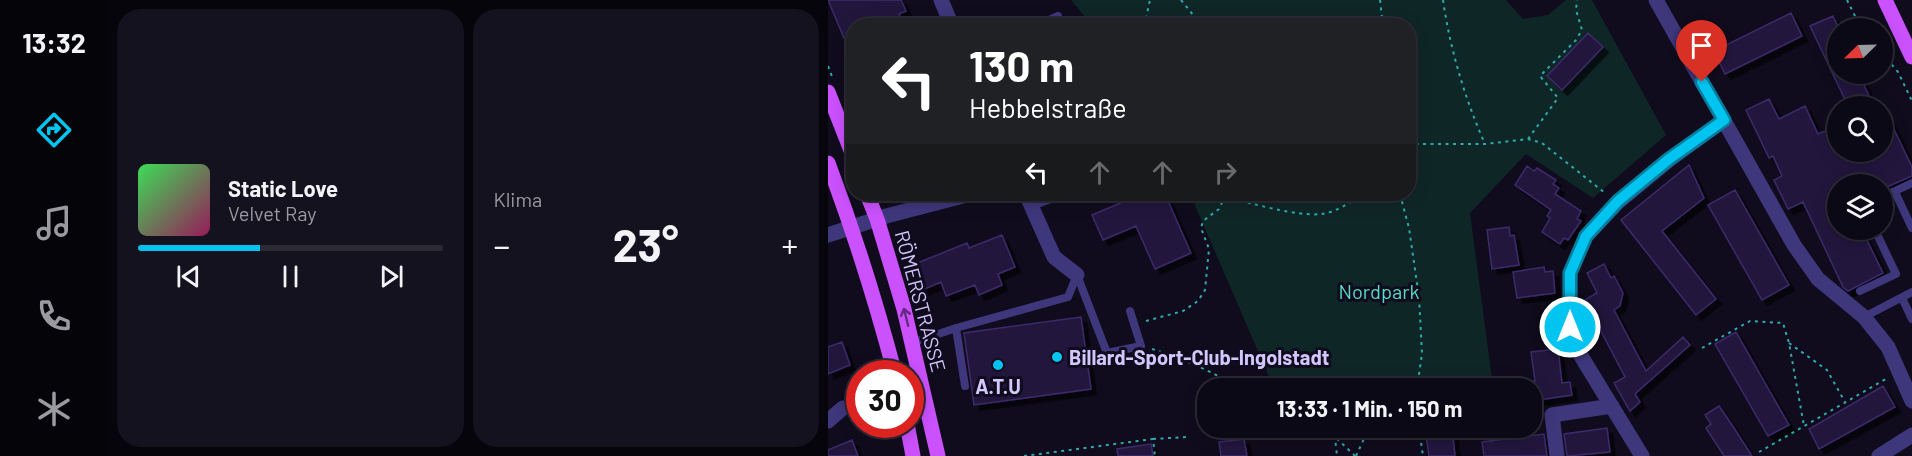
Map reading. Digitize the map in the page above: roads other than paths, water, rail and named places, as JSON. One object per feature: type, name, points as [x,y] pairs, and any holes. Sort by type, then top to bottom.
[{"type":"main road","points":[[1885,0],[1912,57]]},
{"type":"main road","points":[[828,92],[846,138]]},
{"type":"main road","points":[[828,163],[852,226],[878,307],[891,360]]},
{"type":"main road","name":"RÖMERSTRASSE","points":[[870,201],[912,343],[938,456]]},
{"type":"main road","points":[[910,438],[913,456]]},
{"type":"street","points":[[941,0],[949,18]]},
{"type":"street","points":[[1656,0],[1794,245],[1818,279],[1864,317],[1888,348],[1912,401]]},
{"type":"street","points":[[1642,456],[1581,356],[1570,327],[1570,273],[1586,236],[1617,203],[1669,159],[1724,120]]},
{"type":"street","points":[[828,236],[852,226],[945,201]]},
{"type":"street","points":[[1029,201],[1054,257],[1077,275]]},
{"type":"street","points":[[1557,456],[1552,415],[1612,406]]},
{"type":"street","points":[[828,421],[843,408]]},
{"type":"street","points":[[1879,456],[1912,435]]},
{"type":"lane","points":[[1054,18],[1058,16]]},
{"type":"lane","points":[[1912,183],[1894,192],[1912,228]]},
{"type":"lane","points":[[1860,291],[1896,274],[1880,240]]},
{"type":"lane","points":[[912,343],[956,328],[1068,297],[1077,275]]},
{"type":"lane","points":[[1077,275],[1107,353],[1140,345],[1130,311]]},
{"type":"lane","points":[[1864,317],[1912,292]]},
{"type":"lane","points":[[1902,298],[1912,319]]},
{"type":"lane","points":[[956,328],[965,386]]},
{"type":"place","name":"Billard-Sport-Club-Ingolstadt","points":[[1057,357]]},
{"type":"place","name":"A.T.U","points":[[998,365]]},
{"type":"park label","name":"Nordpark","points":[[1379,291]]}]
